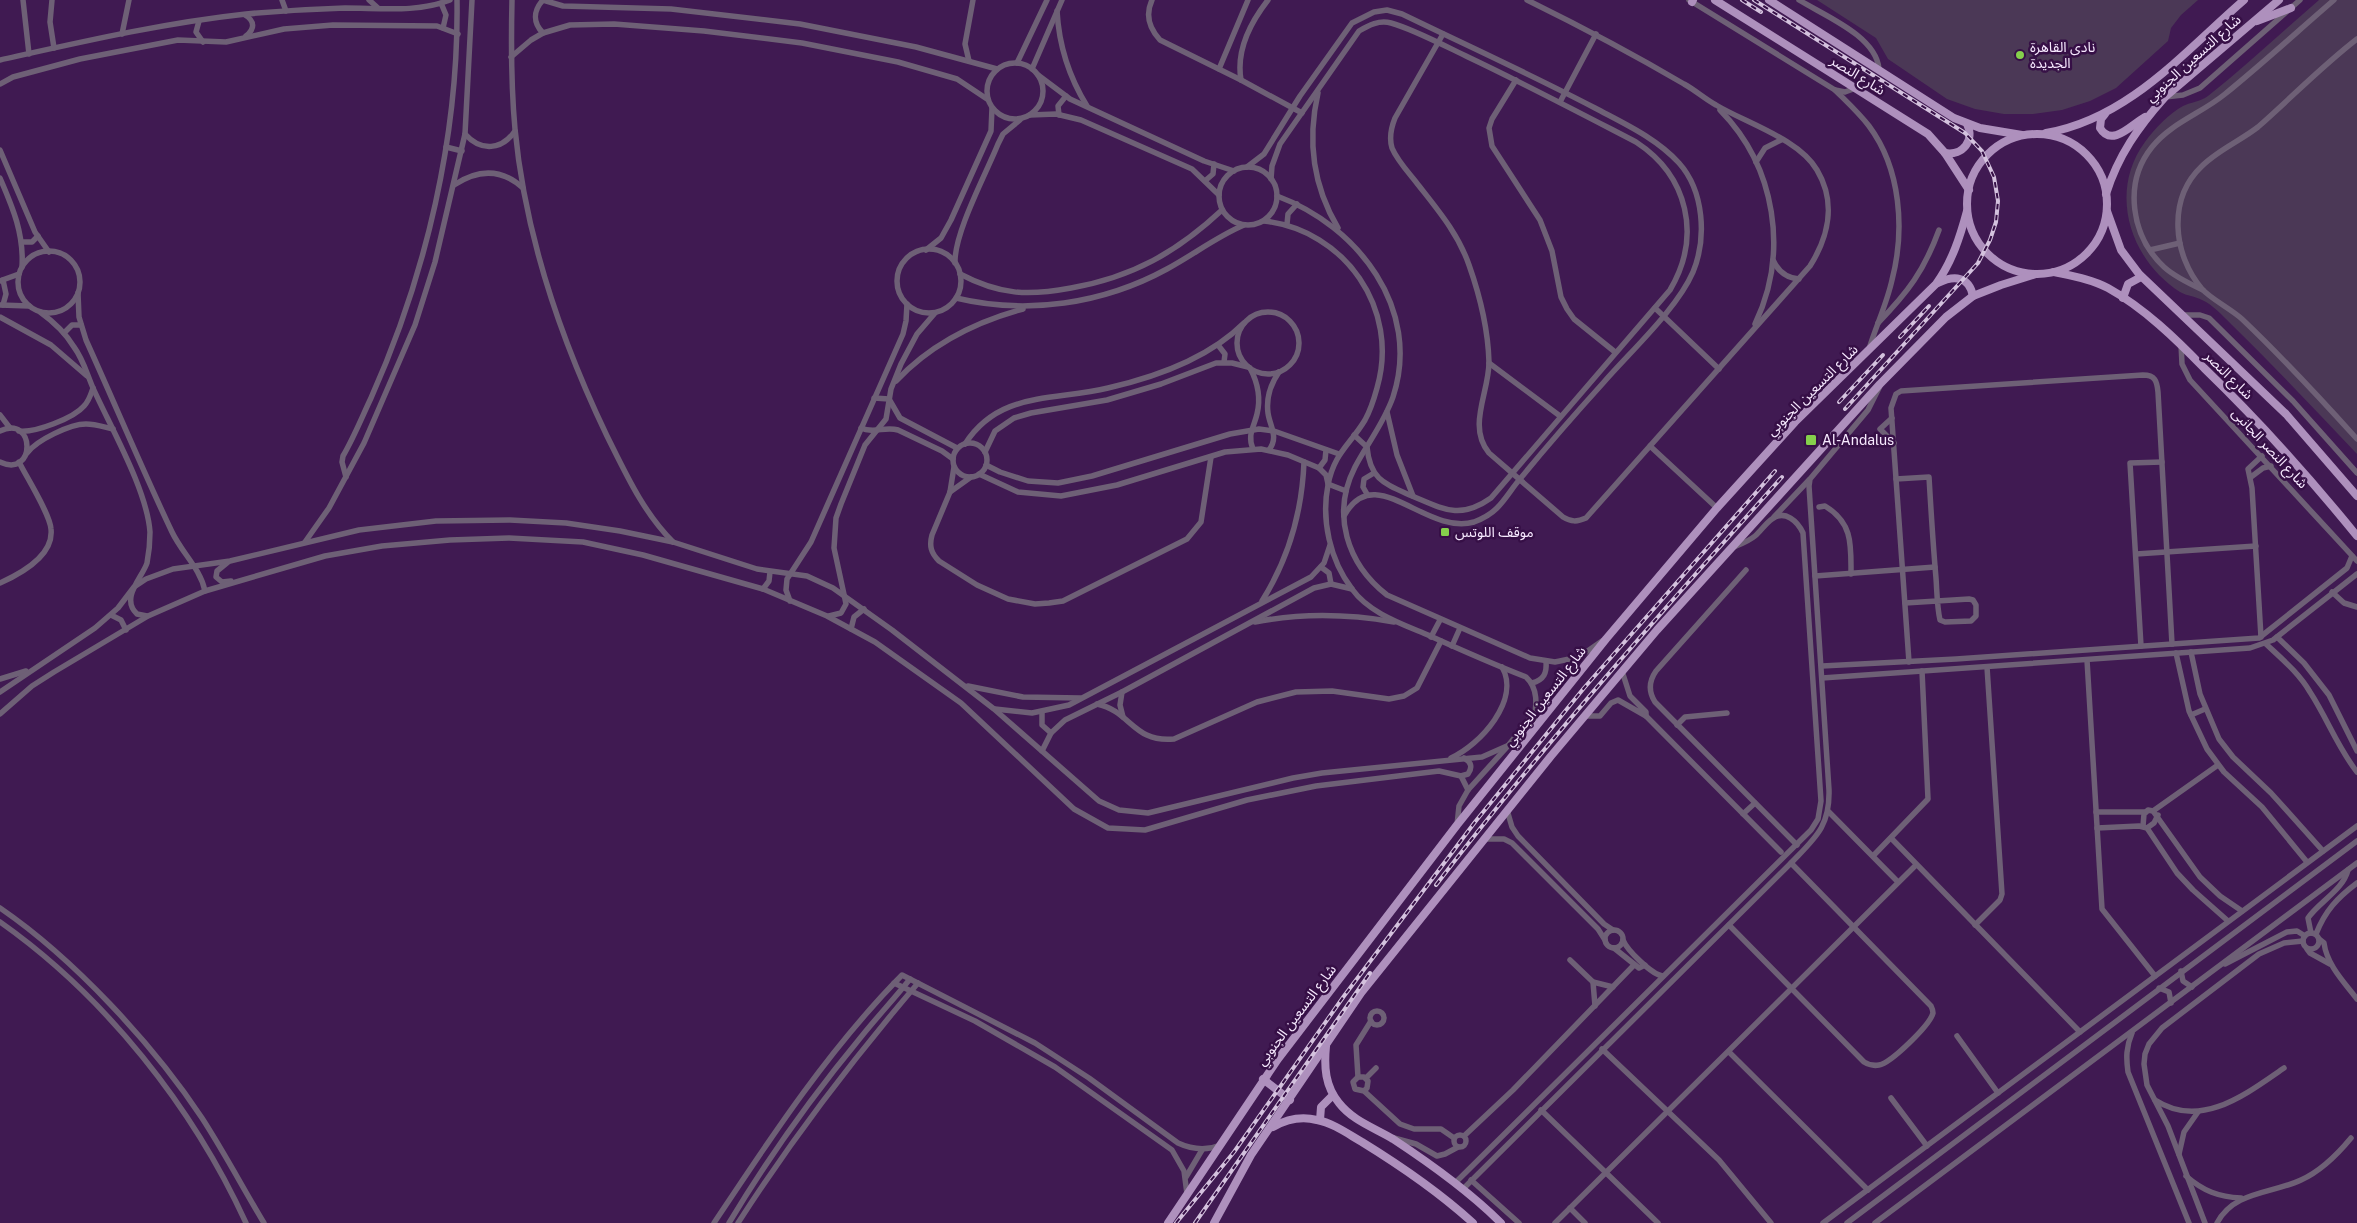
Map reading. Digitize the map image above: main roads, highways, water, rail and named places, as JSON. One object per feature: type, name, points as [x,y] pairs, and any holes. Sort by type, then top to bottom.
[{"type":"main road","name":"شارع النصر","points":[[1715,0],[1928,134],[1945,153],[1969,190]]},
{"type":"main road","name":"شارع النصر","points":[[1768,0],[1879,69],[1942,112],[1967,124],[2026,135]]},
{"type":"main road","name":"شارع التسعين الجنوبي","points":[[2036,135],[2064,129],[2104,114],[2138,94],[2244,0]]},
{"type":"main road","name":"شارع التسعين الجنوبي","points":[[2106,194],[2120,156],[2149,115],[2165,97],[2279,0]]},
{"type":"main road","points":[[2250,24],[2290,8]]},
{"type":"main road","points":[[2104,114],[2101,119],[2100,128],[2106,135],[2112,137],[2118,136],[2133,124],[2149,115]]},
{"type":"main road","points":[[1945,153],[1957,152],[1966,146],[1970,135],[1967,124]]},
{"type":"main road","points":[[1214,1223],[1243,1168],[1361,993],[1584,716],[1732,548],[1880,384],[1946,317],[1973,296],[2036,274],[2054,272],[2067,267],[2089,250],[2098,237],[2106,208],[2106,194],[2095,167],[2078,148],[2060,139],[2026,135],[2003,144],[1984,158],[1972,178],[1967,211],[1974,235],[1988,254],[2006,267],[2020,272],[2036,274]]},
{"type":"main road","name":"شارع النصر","points":[[2106,208],[2121,250],[2141,277],[2286,414],[2357,496]]},
{"type":"main road","name":"شارع التسعين الجنوبي","points":[[1168,1223],[1263,1079],[1456,826],[1606,639],[1717,508],[1794,422],[1936,284],[1949,264],[1958,244],[1967,211]]},
{"type":"main road","name":"شارع النصر","points":[[2054,272],[2094,282],[2123,298],[2181,344],[2302,468],[2357,536]]},
{"type":"main road","points":[[2123,298],[2128,284],[2141,277]]},
{"type":"main road","points":[[1936,284],[1950,278],[1961,278],[1969,284],[1973,296]]},
{"type":"main road","points":[[1326,1044],[1325,1069],[1333,1095],[1353,1116],[1391,1138],[1455,1183],[1495,1220],[1501,1223]]},
{"type":"main road","points":[[1263,1079],[1290,1100]]},
{"type":"main road","points":[[1320,1120],[1321,1107],[1333,1095]]},
{"type":"main road","points":[[1271,1128],[1297,1118],[1320,1120],[1399,1165],[1474,1223]]},
{"type":"railway","points":[[1742,0],[1761,12]]},
{"type":"railway","points":[[1754,0],[1965,133],[1982,151],[1994,177],[1998,201],[1996,222],[1990,240],[1978,263],[1845,409]]},
{"type":"railway","points":[[1900,337],[1929,306]]},
{"type":"railway","points":[[1839,402],[1883,355]]},
{"type":"railway","points":[[1176,1223],[1234,1152],[1344,996],[1475,822],[1584,688],[1775,471]]},
{"type":"railway","points":[[1436,885],[1562,729],[1649,627],[1782,477]]},
{"type":"railway","points":[[1195,1223],[1370,973]]},
{"type":"place","name":"نادى القاهرة الجديدة","points":[[2020,55]]},
{"type":"place","name":"Al-Andalus","points":[[1811,440]]},
{"type":"place","name":"موقف اللوتس","points":[[1445,532]]}]
